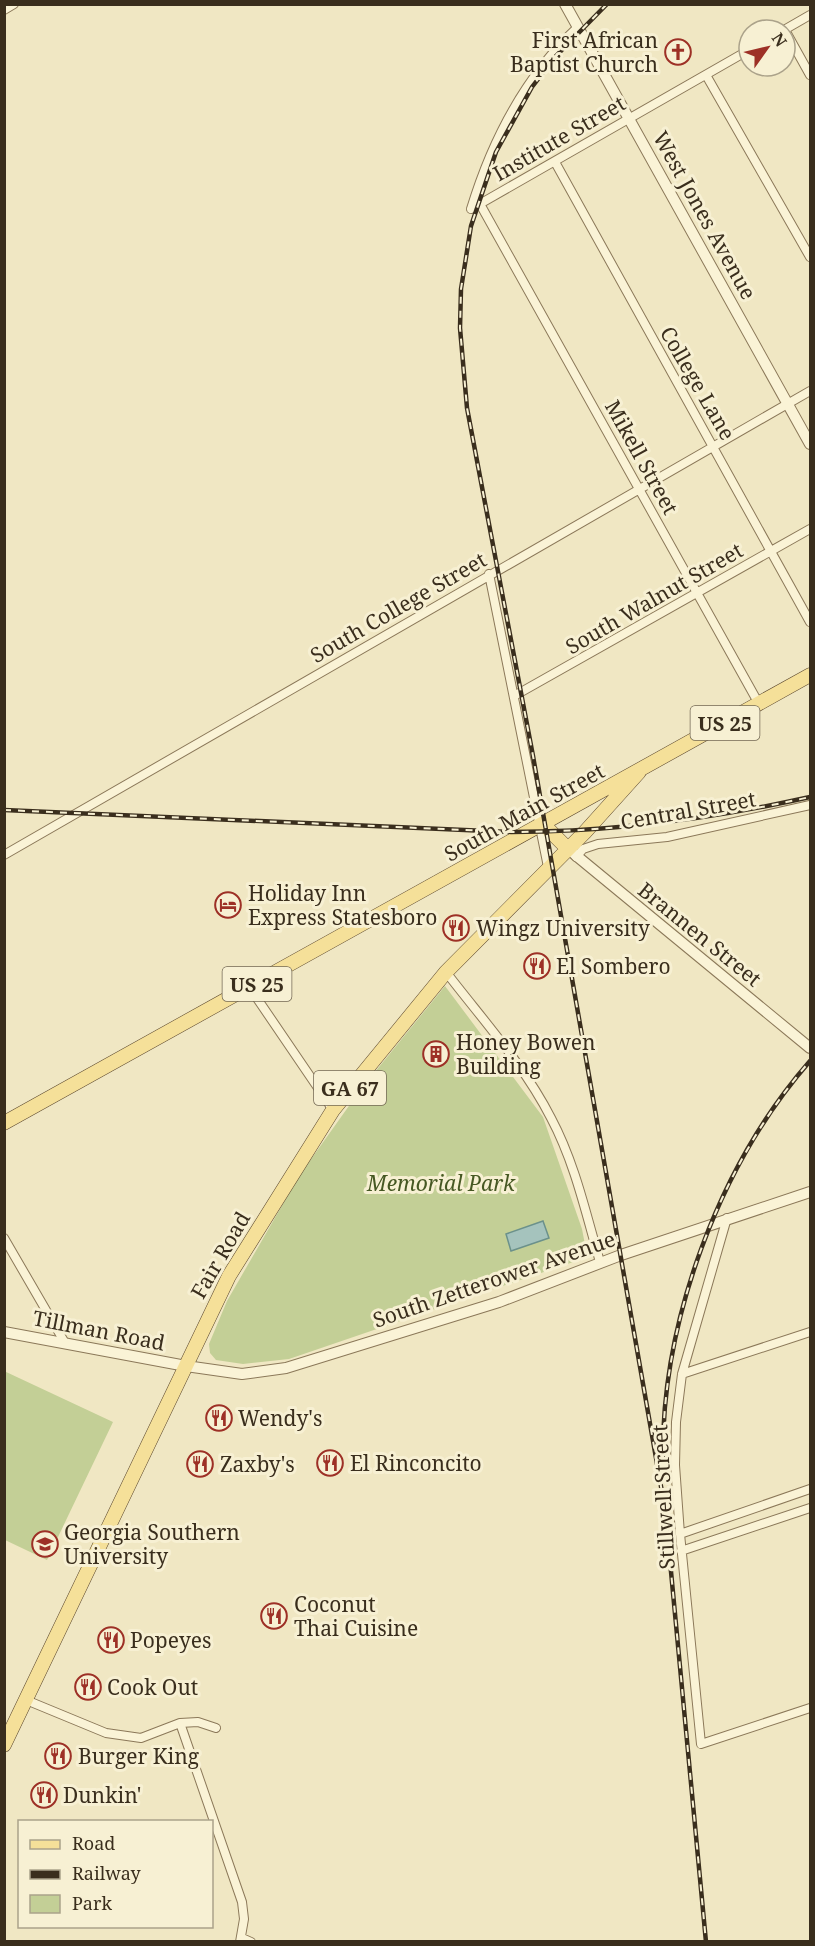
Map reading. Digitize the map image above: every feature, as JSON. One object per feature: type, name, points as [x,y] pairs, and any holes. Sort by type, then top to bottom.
[{"type":"main road","name":"South Main Street","points":[[4,1123],[810,675]]},
{"type":"main road","name":"GA 67","points":[[572,853],[639,772]]},
{"type":"main road","points":[[542,826],[572,853]]},
{"type":"main road","name":"Fair Road","points":[[4,1745],[229,1276],[333,1110],[446,972],[548,867],[572,853]]},
{"type":"street","points":[[4,10],[14,4]]},
{"type":"street","name":"West Jones Avenue","points":[[565,4],[810,444]]},
{"type":"street","points":[[797,23],[810,15]]},
{"type":"street","name":"Institute Street","points":[[578,27],[550,54],[508,114],[486,164],[471,209],[737,57]]},
{"type":"street","points":[[797,52],[810,75]]},
{"type":"street","points":[[706,75],[810,257]]},
{"type":"street","name":"College Lane","points":[[555,162],[810,622]]},
{"type":"street","name":"Institute Street","points":[[480,204],[494,229]]},
{"type":"street","name":"Mikell Street","points":[[494,229],[759,704]]},
{"type":"street","name":"South College Street","points":[[4,855],[810,391]]},
{"type":"street","name":"South Walnut Street","points":[[514,696],[810,530]]},
{"type":"street","points":[[489,574],[542,826],[548,867]]},
{"type":"street","name":"Central Street","points":[[572,853],[598,844],[667,837],[810,804]]},
{"type":"street","name":"Brannen Street","points":[[572,853],[810,1048]]},
{"type":"street","points":[[446,972],[532,1086],[552,1119],[574,1172],[600,1262]]},
{"type":"street","points":[[250,988],[333,1110]]},
{"type":"street","name":"South Zetterower Avenue","points":[[186,1366],[242,1374],[303,1364],[498,1302],[600,1262],[810,1192]]},
{"type":"street","name":"Stillwell Street","points":[[727,1218],[682,1374],[676,1422],[675,1465],[681,1551],[701,1744],[810,1708]]},
{"type":"street","points":[[4,1238],[65,1342]]},
{"type":"street","name":"Tillman Road","points":[[4,1332],[186,1366]]},
{"type":"street","points":[[682,1374],[810,1332]]},
{"type":"street","points":[[680,1534],[810,1489]]},
{"type":"street","points":[[681,1551],[810,1508]]},
{"type":"street","points":[[26,1700],[106,1733],[141,1738],[180,1724],[198,1722],[216,1728]]},
{"type":"street","points":[[180,1724],[242,1902],[244,1940]]},
{"type":"green space","name":"Memorial Park","points":[[445,986],[543,1117],[582,1229],[587,1255],[582,1259],[289,1359],[243,1364],[216,1360],[210,1353],[209,1344],[227,1301],[299,1176],[361,1089]]},
{"type":"green space","points":[[4,1371],[113,1422],[47,1560],[5,1540]]},
{"type":"water","points":[[543,1221],[549,1238],[511,1251],[506,1234]]},
{"type":"railway","points":[[607,4],[555,57],[532,87],[496,152],[471,226],[461,289],[460,328],[467,408],[533,756],[666,1515]]},
{"type":"railway","points":[[4,810],[511,832],[587,830],[662,823],[736,812],[810,797]]},
{"type":"railway","points":[[663,1460],[665,1408],[672,1354],[685,1301],[702,1248],[723,1197],[748,1148],[777,1102],[810,1061]]},
{"type":"railway","points":[[665,1508],[706,1942]]},
{"type":"place","name":"First African Baptist Church","points":[[678,52]]},
{"type":"place","name":"Holiday Inn Express Statesboro","points":[[228,905]]},
{"type":"place","name":"Wingz University","points":[[456,928]]},
{"type":"place","name":"El Sombero","points":[[537,966]]},
{"type":"place","name":"Honey Bowen Building","points":[[436,1054]]},
{"type":"place","name":"Wendy's","points":[[219,1418]]},
{"type":"place","name":"El Rinconcito","points":[[330,1463]]},
{"type":"place","name":"Zaxby's","points":[[200,1464]]},
{"type":"place","name":"Georgia Southern University","points":[[45,1544]]},
{"type":"place","name":"Coconut Thai Cuisine","points":[[274,1616]]},
{"type":"place","name":"Popeyes","points":[[111,1640]]},
{"type":"place","name":"Cook Out","points":[[88,1687]]},
{"type":"place","name":"Burger King","points":[[58,1756]]},
{"type":"place","name":"Dunkin'","points":[[44,1795]]}]
